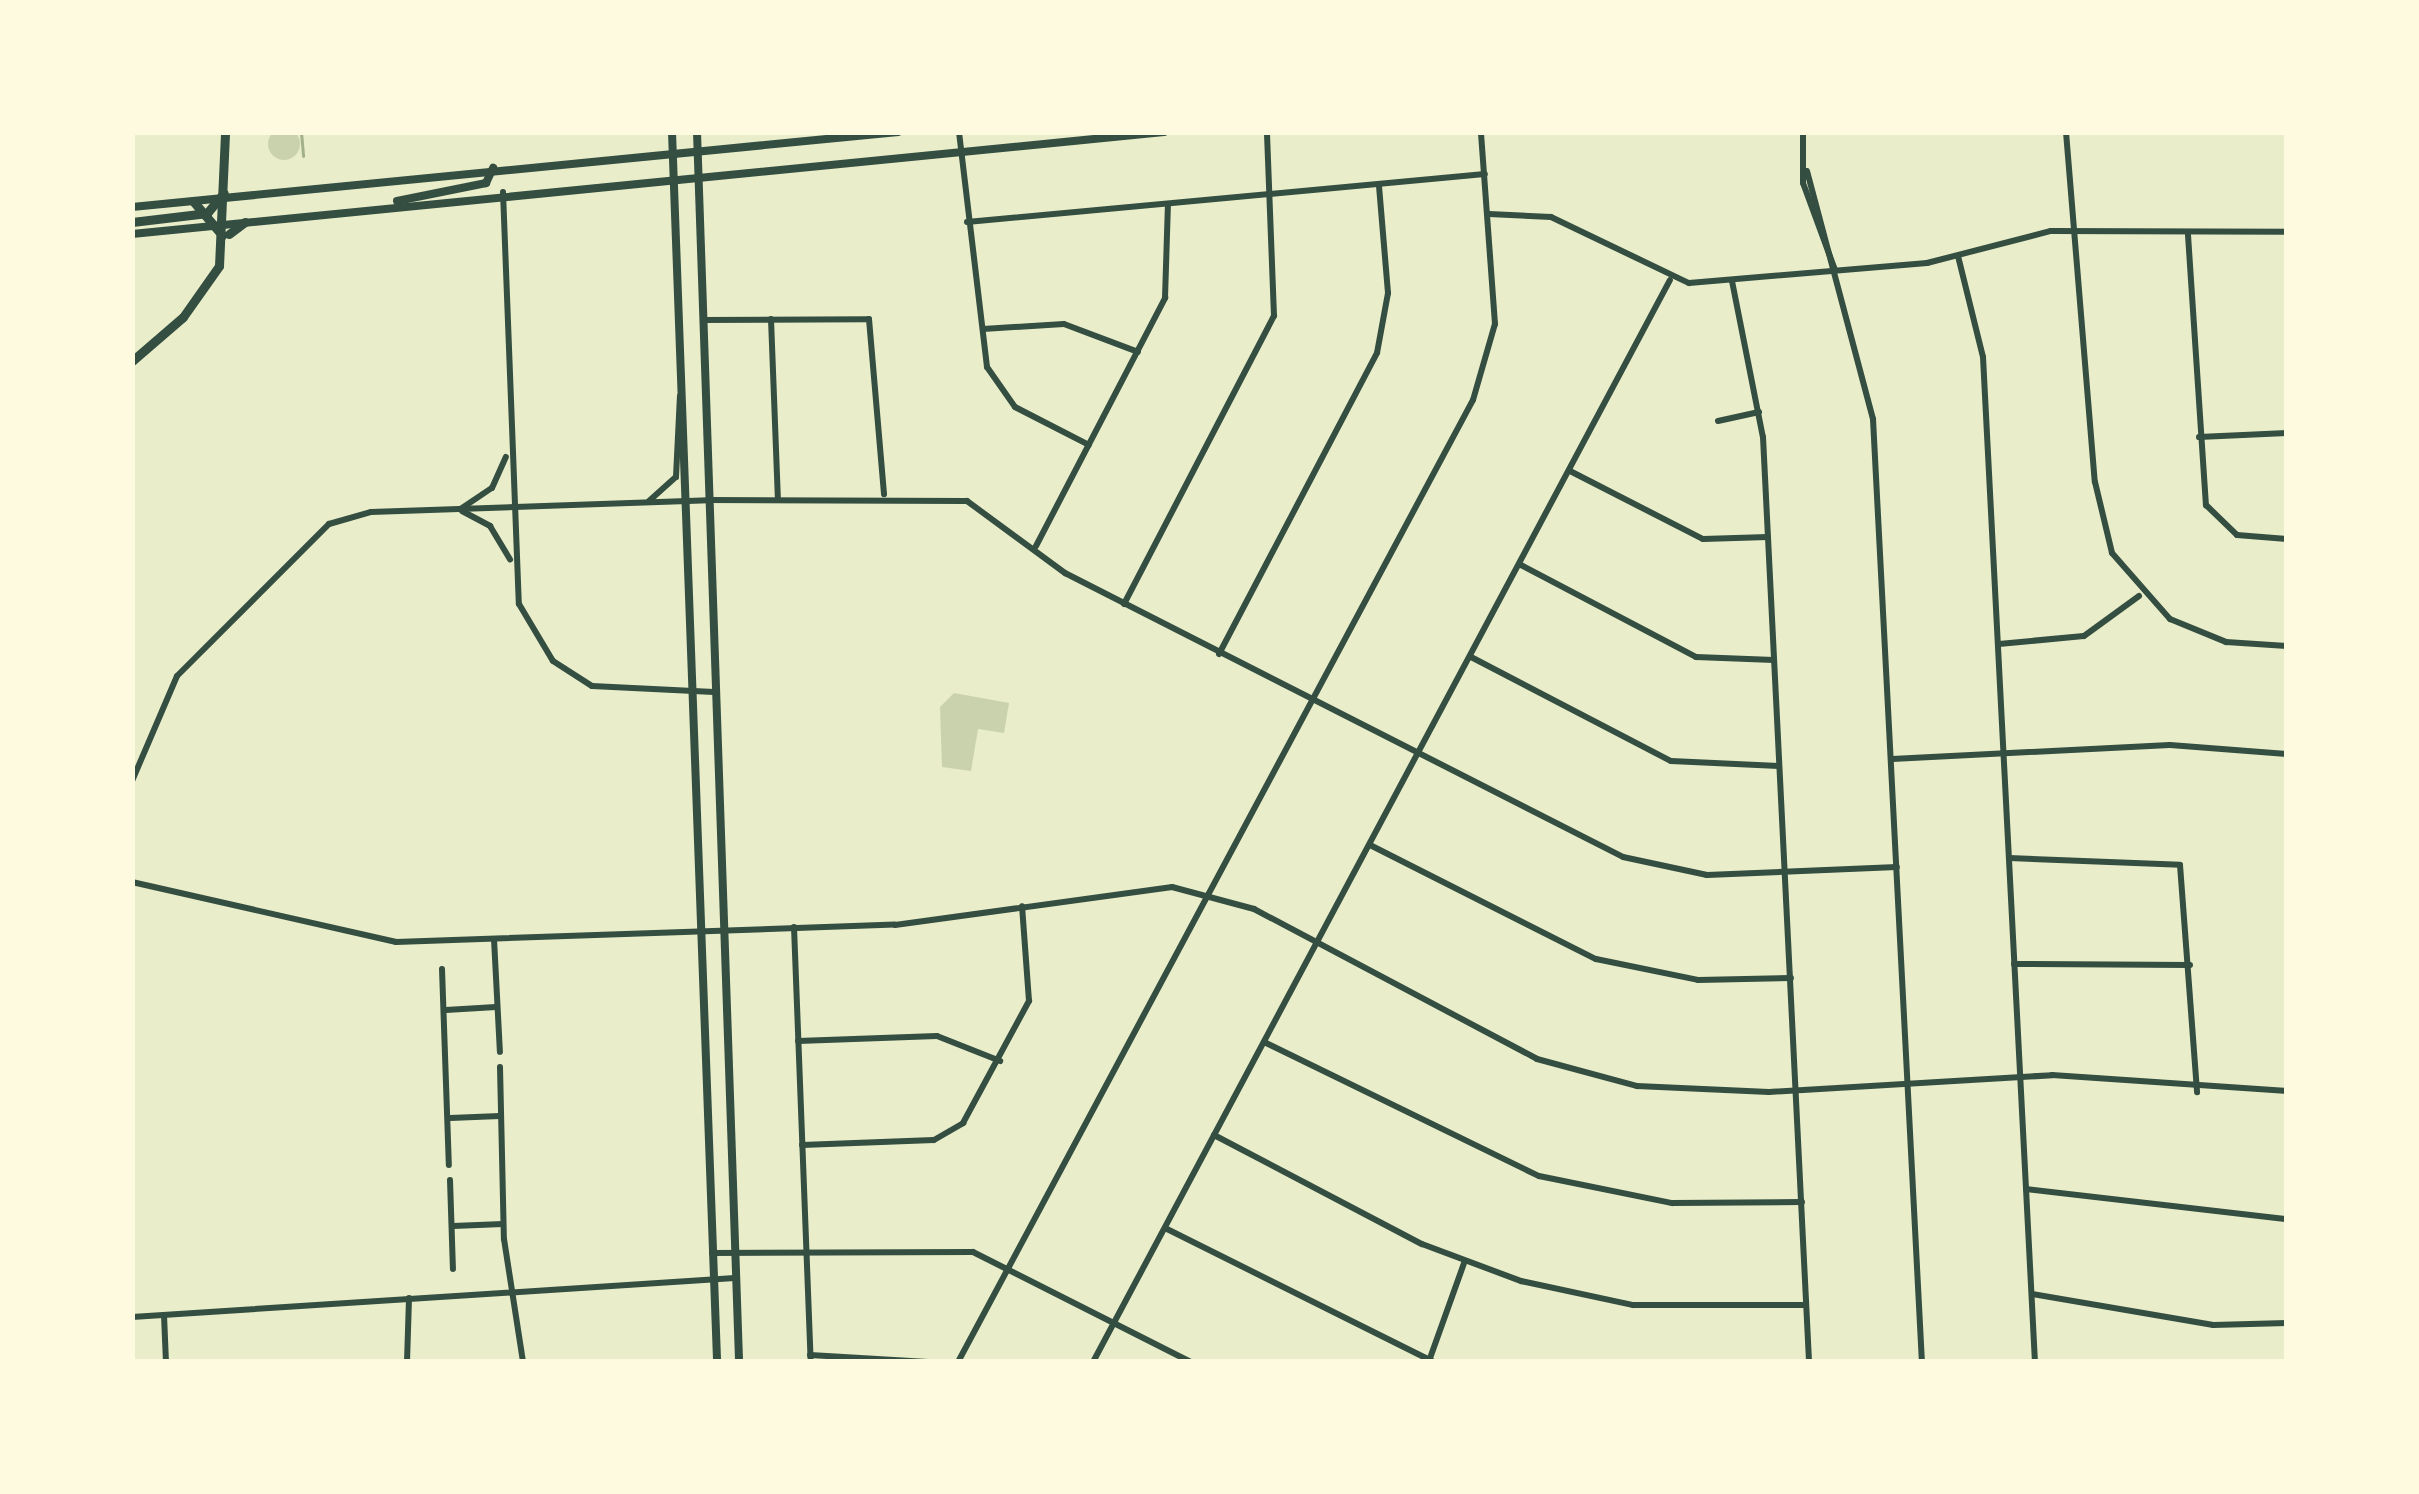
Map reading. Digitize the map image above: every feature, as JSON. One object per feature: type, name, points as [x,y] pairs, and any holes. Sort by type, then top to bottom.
[{"type":"highway","points":[[132,361],[212,275],[226,238],[225,132]]},
{"type":"highway","points":[[132,222],[211,211],[224,198]]},
{"type":"highway","points":[[193,201],[224,224]]},
{"type":"highway","points":[[226,238],[245,222]]},
{"type":"highway","points":[[212,275],[224,224]]},
{"type":"main road","points":[[672,132],[717,1362]]},
{"type":"main road","points":[[697,132],[739,1362]]},
{"type":"main road","points":[[134,207],[493,168],[898,132]]},
{"type":"main road","points":[[132,234],[502,192],[1164,132]]},
{"type":"main road","points":[[385,207],[486,183],[493,168]]},
{"type":"street","points":[[959,132],[983,329],[1005,397],[1089,445]]},
{"type":"street","points":[[1124,604],[1274,316],[1273,195],[1267,132]]},
{"type":"street","points":[[958,1362],[1482,378],[1495,324],[1481,132]]},
{"type":"street","points":[[1803,132],[1807,171],[1873,419],[1922,1362]]},
{"type":"street","points":[[2066,132],[2099,516],[2139,596],[2197,633],[2287,646]]},
{"type":"street","points":[[967,222],[1485,174]]},
{"type":"street","points":[[1219,654],[1377,353],[1388,293],[1379,185]]},
{"type":"street","points":[[502,192],[514,567],[527,623],[567,672],[621,694],[714,692]]},
{"type":"street","points":[[1035,548],[1138,352],[1170,278],[1168,205]]},
{"type":"street","points":[[1489,214],[1551,217],[1670,280],[1837,273],[1958,256],[2075,230],[2188,235],[2287,232]]},
{"type":"street","points":[[2188,235],[2199,437],[2212,518],[2237,535],[2287,539]]},
{"type":"street","points":[[1958,256],[1983,357],[2035,1362]]},
{"type":"street","points":[[1093,1362],[1670,280]]},
{"type":"street","points":[[1732,281],[1759,412],[1768,537],[1809,1362]]},
{"type":"street","points":[[771,319],[778,498]]},
{"type":"street","points":[[702,320],[872,322],[884,494]]},
{"type":"street","points":[[983,329],[1064,324],[1138,352]]},
{"type":"street","points":[[637,504],[674,482],[683,387]]},
{"type":"street","points":[[1718,421],[1759,412]]},
{"type":"street","points":[[2199,437],[2287,433]]},
{"type":"street","points":[[459,510],[493,487],[509,448]]},
{"type":"street","points":[[1570,471],[1703,539],[1768,537]]},
{"type":"street","points":[[132,781],[177,676],[311,536],[351,515],[884,494],[967,501],[1124,604],[1419,749],[1623,857],[1707,874],[1897,867]]},
{"type":"street","points":[[459,510],[495,531],[514,567]]},
{"type":"street","points":[[1521,565],[1696,658],[1774,660]]},
{"type":"street","points":[[1999,644],[2084,636],[2139,596]]},
{"type":"street","points":[[1471,657],[1671,761],[1779,766]]},
{"type":"street","points":[[1892,759],[2170,745],[2287,754]]},
{"type":"street","points":[[1370,845],[1595,959],[1699,980],[1790,978]]},
{"type":"street","points":[[2009,858],[2180,865],[2197,1092]]},
{"type":"street","points":[[132,881],[365,939],[494,939],[794,927],[1022,906],[1145,887],[1210,891],[1537,1059],[1656,1088],[1796,1090],[2020,1077],[2197,1092],[2287,1091]]},
{"type":"street","points":[[802,1145],[948,1135],[1000,1062],[1029,1001],[1022,906]]},
{"type":"street","points":[[794,927],[811,1359],[928,1362]]},
{"type":"street","points":[[494,939],[500,1052]]},
{"type":"street","points":[[2014,964],[2191,964]]},
{"type":"street","points":[[442,969],[449,1165]]},
{"type":"street","points":[[446,1010],[496,1007]]},
{"type":"street","points":[[798,1041],[937,1036],[1000,1062]]},
{"type":"street","points":[[1264,1042],[1539,1176],[1672,1203],[1802,1202]]},
{"type":"street","points":[[500,1067],[503,1224],[523,1362]]},
{"type":"street","points":[[450,1118],[501,1116]]},
{"type":"street","points":[[1214,1135],[1464,1263],[1634,1305],[1806,1305]]},
{"type":"street","points":[[450,1180],[452,1269]]},
{"type":"street","points":[[2026,1189],[2287,1219]]},
{"type":"street","points":[[451,1226],[503,1224]]},
{"type":"street","points":[[1165,1228],[1430,1361],[1464,1263]]},
{"type":"street","points":[[712,1253],[928,1246],[1010,1266],[1192,1362]]},
{"type":"street","points":[[132,1317],[735,1278]]},
{"type":"street","points":[[2032,1294],[2085,1295],[2213,1325],[2287,1323]]},
{"type":"street","points":[[407,1362],[409,1298]]},
{"type":"street","points":[[164,1315],[166,1362]]},
{"type":"green space","points":[[284,128],[295,133],[300,144],[295,155],[284,160],[273,155],[268,144],[273,133]]},
{"type":"green space","points":[[954,693],[1009,703],[1004,733],[978,729],[971,771],[942,767],[940,707]]},
{"type":"waterway","points":[[301,132],[303,156]]}]
